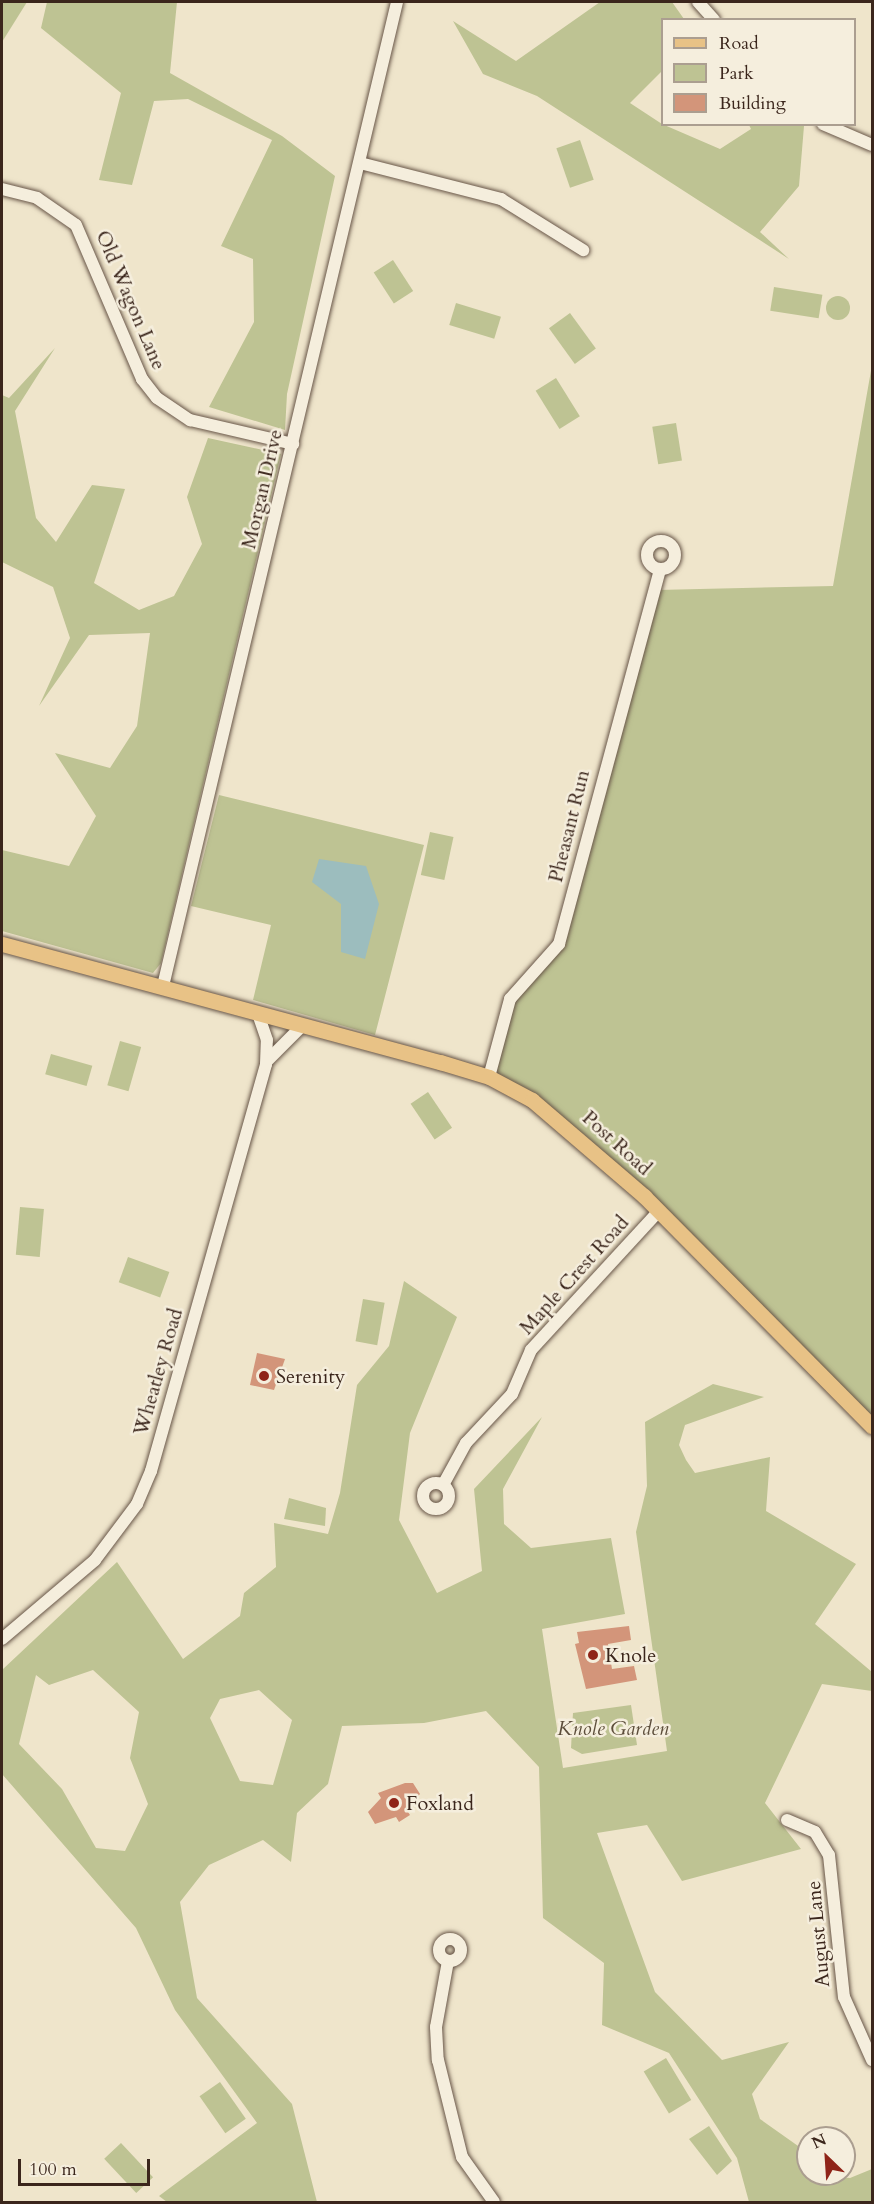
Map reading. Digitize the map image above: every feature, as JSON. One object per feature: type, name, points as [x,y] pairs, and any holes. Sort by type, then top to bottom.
[{"type":"main road","points":[[2,944],[163,986],[258,1014]]},
{"type":"main road","name":"Post Road","points":[[258,1014],[489,1077],[570,1127],[659,1211],[873,1426]]},
{"type":"street","name":"Morgan Drive","points":[[163,986],[397,2]]},
{"type":"street","points":[[700,2],[712,18]]},
{"type":"street","points":[[828,126],[873,145]]},
{"type":"street","points":[[360,163],[501,199],[583,250]]},
{"type":"street","name":"Old Wagon Lane","points":[[2,189],[37,198],[76,225],[136,367],[158,398],[190,420],[293,444]]},
{"type":"street","name":"Pheasant Run","points":[[489,1077],[510,999],[559,944],[660,569]]},
{"type":"street","name":"Wheatley Road","points":[[2,1639],[95,1560],[136,1504],[163,1433],[266,1064],[267,1040],[258,1014]]},
{"type":"street","name":"Wheatley Road","points":[[266,1064],[276,1046],[302,1026]]},
{"type":"street","name":"Maple Crest Road","points":[[443,1485],[466,1443],[512,1394],[531,1350],[659,1211]]},
{"type":"street","name":"August Lane","points":[[787,1820],[816,1832],[829,1855],[844,1997],[873,2060]]},
{"type":"street","points":[[448,1961],[436,2027],[438,2060],[462,2157],[494,2202]]},
{"type":"green space","points":[[2,2],[27,2],[2,42]]},
{"type":"green space","points":[[47,2],[177,2],[170,73],[282,136],[335,176],[287,394],[285,430],[209,407],[254,322],[253,259],[221,246],[272,140],[188,99],[154,101],[132,185],[99,180],[121,93],[41,28]]},
{"type":"green space","points":[[600,2],[672,2],[683,18],[661,18],[661,72],[630,103],[661,123],[661,126],[667,126],[720,149],[751,129],[750,126],[804,126],[799,186],[760,232],[789,259],[537,96],[483,74],[453,21],[516,61]]},
{"type":"green space","points":[[580,140],[594,180],[570,188],[556,148]]},
{"type":"green space","points":[[393,260],[413,291],[394,304],[374,273]]},
{"type":"green space","points":[[774,287],[822,295],[819,318],[770,311]]},
{"type":"green space","points":[[838,296],[847,299],[850,308],[847,317],[838,320],[829,317],[826,308],[829,299]]},
{"type":"green space","points":[[456,303],[501,317],[494,339],[449,325]]},
{"type":"green space","points":[[570,313],[596,349],[575,364],[549,328]]},
{"type":"green space","points":[[55,348],[15,411],[36,518],[56,542],[92,485],[125,489],[94,583],[139,610],[174,596],[202,544],[187,497],[208,438],[281,454],[161,963],[153,973],[2,931],[2,850],[69,866],[96,816],[55,753],[110,768],[137,726],[150,633],[89,635],[39,706],[70,638],[53,587],[2,562],[2,395],[9,398]]},
{"type":"green space","points":[[872,365],[872,1426],[570,1127],[489,1077],[510,999],[552,957],[657,590],[833,586]]},
{"type":"green space","points":[[556,378],[580,416],[559,429],[536,391]]},
{"type":"green space","points":[[676,423],[682,461],[658,464],[652,427]]},
{"type":"green space","points":[[219,795],[424,845],[375,1035],[253,1000],[271,925],[191,906]]},
{"type":"green space","points":[[430,832],[453,837],[444,880],[421,875]]},
{"type":"green space","points":[[120,1041],[141,1047],[128,1091],[107,1085]]},
{"type":"green space","points":[[51,1054],[92,1066],[87,1086],[45,1074]]},
{"type":"green space","points":[[428,1092],[452,1128],[435,1139],[411,1104]]},
{"type":"green space","points":[[20,1207],[44,1209],[40,1257],[16,1255]]},
{"type":"green space","points":[[128,1257],[169,1272],[160,1297],[119,1282]]},
{"type":"green space","points":[[404,1281],[457,1317],[410,1433],[399,1520],[437,1593],[482,1571],[474,1489],[542,1417],[503,1489],[504,1524],[531,1548],[611,1538],[625,1614],[542,1629],[563,1768],[667,1751],[636,1532],[647,1486],[645,1422],[713,1384],[764,1397],[685,1425],[679,1445],[695,1473],[770,1457],[766,1511],[856,1564],[815,1624],[872,1672],[872,1691],[822,1684],[765,1803],[801,1849],[682,1881],[647,1825],[597,1833],[655,1992],[722,2060],[789,2042],[752,2094],[760,2119],[796,2144],[796,2186],[856,2186],[856,2176],[872,2169],[872,2202],[749,2202],[737,2158],[669,2053],[602,2025],[604,1963],[543,1918],[539,1767],[486,1711],[424,1723],[342,1726],[328,1784],[297,1813],[291,1862],[263,1840],[209,1865],[180,1902],[197,1998],[292,2104],[317,2202],[167,2202],[159,2196],[257,2123],[175,2010],[136,1928],[2,1774],[2,1670],[117,1562],[183,1659],[240,1616],[244,1593],[276,1567],[274,1523],[328,1534],[340,1493],[357,1385],[389,1346]],"holes":[[[93,1670],[139,1712],[130,1758],[148,1804],[125,1851],[96,1848],[62,1789],[19,1744],[36,1675],[49,1685]],[[259,1690],[292,1720],[273,1785],[240,1781],[210,1718],[220,1699]]]},
{"type":"green space","points":[[363,1299],[385,1303],[377,1345],[356,1341]]},
{"type":"green space","points":[[289,1498],[326,1508],[325,1526],[284,1519]]},
{"type":"green space","name":"Knole Garden","points":[[631,1705],[637,1745],[582,1754],[571,1748],[573,1713]]},
{"type":"green space","points":[[666,2058],[691,2100],[669,2113],[644,2071]]},
{"type":"green space","points":[[220,2082],[246,2119],[225,2133],[200,2096]]},
{"type":"green space","points":[[709,2126],[732,2161],[717,2175],[689,2139]]},
{"type":"green space","points":[[121,2143],[153,2177],[136,2193],[104,2159]]},
{"type":"water","points":[[319,859],[366,866],[379,904],[365,959],[341,952],[341,904],[312,882]]},
{"type":"building","name":"Serenity","points":[[257,1353],[285,1359],[274,1390],[250,1385]]},
{"type":"building","name":"Knole","points":[[629,1626],[631,1640],[608,1644],[612,1669],[634,1666],[637,1680],[586,1689],[575,1644],[579,1643],[577,1632]]},
{"type":"building","name":"Foxland","points":[[405,1783],[413,1783],[420,1794],[406,1809],[410,1815],[399,1822],[396,1817],[375,1824],[368,1812],[381,1798],[378,1793]]},
{"type":"place","name":"Serenity","points":[[264,1376]]},
{"type":"place","name":"Knole","points":[[593,1655]]},
{"type":"place","name":"Foxland","points":[[394,1803]]}]
